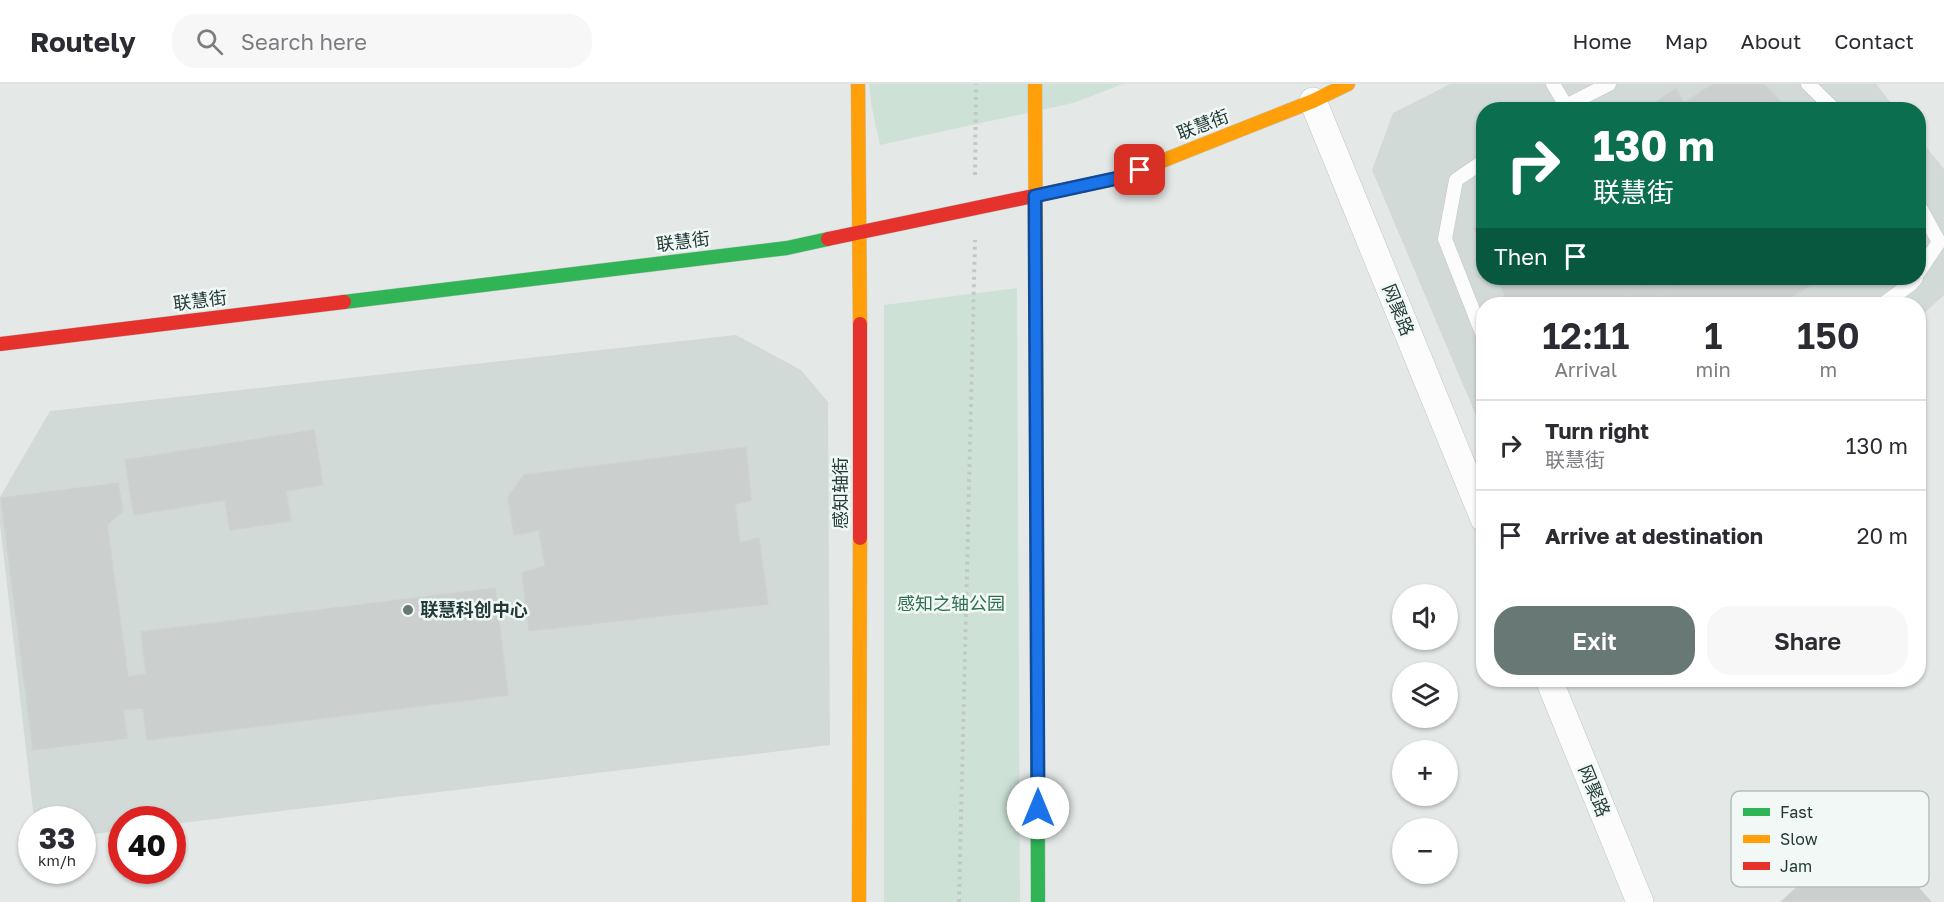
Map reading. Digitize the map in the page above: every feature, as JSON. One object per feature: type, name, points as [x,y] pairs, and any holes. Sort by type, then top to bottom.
[{"type":"street","name":"感知轴街","points":[[858,84],[860,232],[859,902]]},
{"type":"street","points":[[1035,84],[1038,902]]},
{"type":"street","name":"联慧街","points":[[0,344],[788,248],[1118,178],[1313,101],[1348,84]]},
{"type":"street","name":"网聚路","points":[[1313,101],[1476,499]]},
{"type":"street","name":"网聚路","points":[[1552,687],[1640,902]]},
{"type":"lane","points":[[1553,84],[1559,102]]},
{"type":"lane","points":[[1571,102],[1609,84]]},
{"type":"lane","points":[[1808,84],[1827,102]]},
{"type":"lane","points":[[1476,166],[1456,180],[1445,239],[1476,318]]},
{"type":"lane","points":[[1926,218],[1939,242],[1926,261]]},
{"type":"lane","points":[[1893,297],[1910,285]]},
{"type":"path","points":[[959,902],[976,84]]},
{"type":"shaded area","points":[[1450,84],[1876,84],[1890,102],[1476,102],[1476,285],[1926,285],[1926,147],[1944,169],[1944,295],[1926,312],[1926,297],[1476,297],[1476,415],[1372,170],[1393,113]]},
{"type":"shaded area","points":[[736,335],[801,370],[828,402],[830,745],[186,822],[186,806],[108,806],[108,832],[96,834],[96,806],[33,806],[0,524],[0,497],[50,411]]},
{"type":"green space","points":[[869,84],[1123,84],[1073,103],[880,145]]},
{"type":"green space","name":"感知之轴公园","points":[[1017,288],[1020,902],[884,902],[884,305]]},
{"type":"building","points":[[1713,84],[1764,84],[1781,102],[1686,102]]},
{"type":"building","points":[[1676,89],[1683,102],[1656,102]]},
{"type":"building","points":[[1500,285],[1600,285],[1607,297],[1506,297]]},
{"type":"building","points":[[1600,285],[1679,285],[1659,297],[1607,297]]},
{"type":"building","points":[[1618,285],[1647,285],[1628,297]]},
{"type":"building","points":[[1679,285],[1810,285],[1791,297],[1659,297]]},
{"type":"building","points":[[314,430],[323,485],[286,491],[291,521],[230,530],[225,500],[134,515],[125,460]]},
{"type":"building","points":[[746,447],[751,500],[735,504],[740,543],[759,538],[768,604],[529,631],[522,573],[545,566],[539,530],[514,535],[508,497],[524,475]]},
{"type":"building","name":"联慧科创中心","points":[[118,483],[123,511],[107,525],[128,677],[146,674],[141,632],[495,588],[508,695],[147,740],[143,708],[123,710],[127,738],[33,750],[1,498]]},
{"type":"building","points":[[1798,887],[1918,887],[1931,902],[1781,902]]},
{"type":"traffic: fast","points":[[344,302],[787,248],[828,239]]},
{"type":"traffic: fast","points":[[1037,568],[1038,902]]},
{"type":"traffic: slow","points":[[858,84],[860,324]]},
{"type":"traffic: slow","points":[[1035,84],[1037,568]]},
{"type":"traffic: slow","points":[[1119,178],[1313,101],[1348,84]]},
{"type":"traffic: slow","points":[[859,902],[860,538]]},
{"type":"traffic: jam","points":[[828,239],[1119,178]]},
{"type":"traffic: jam","points":[[0,344],[344,302]]},
{"type":"traffic: jam","points":[[860,324],[860,538]]},
{"type":"place","name":"联慧科创中心","points":[[408,610]]},
{"type":"route","points":[[1038,808],[1035,196],[1118,178],[1140,170]]}]
